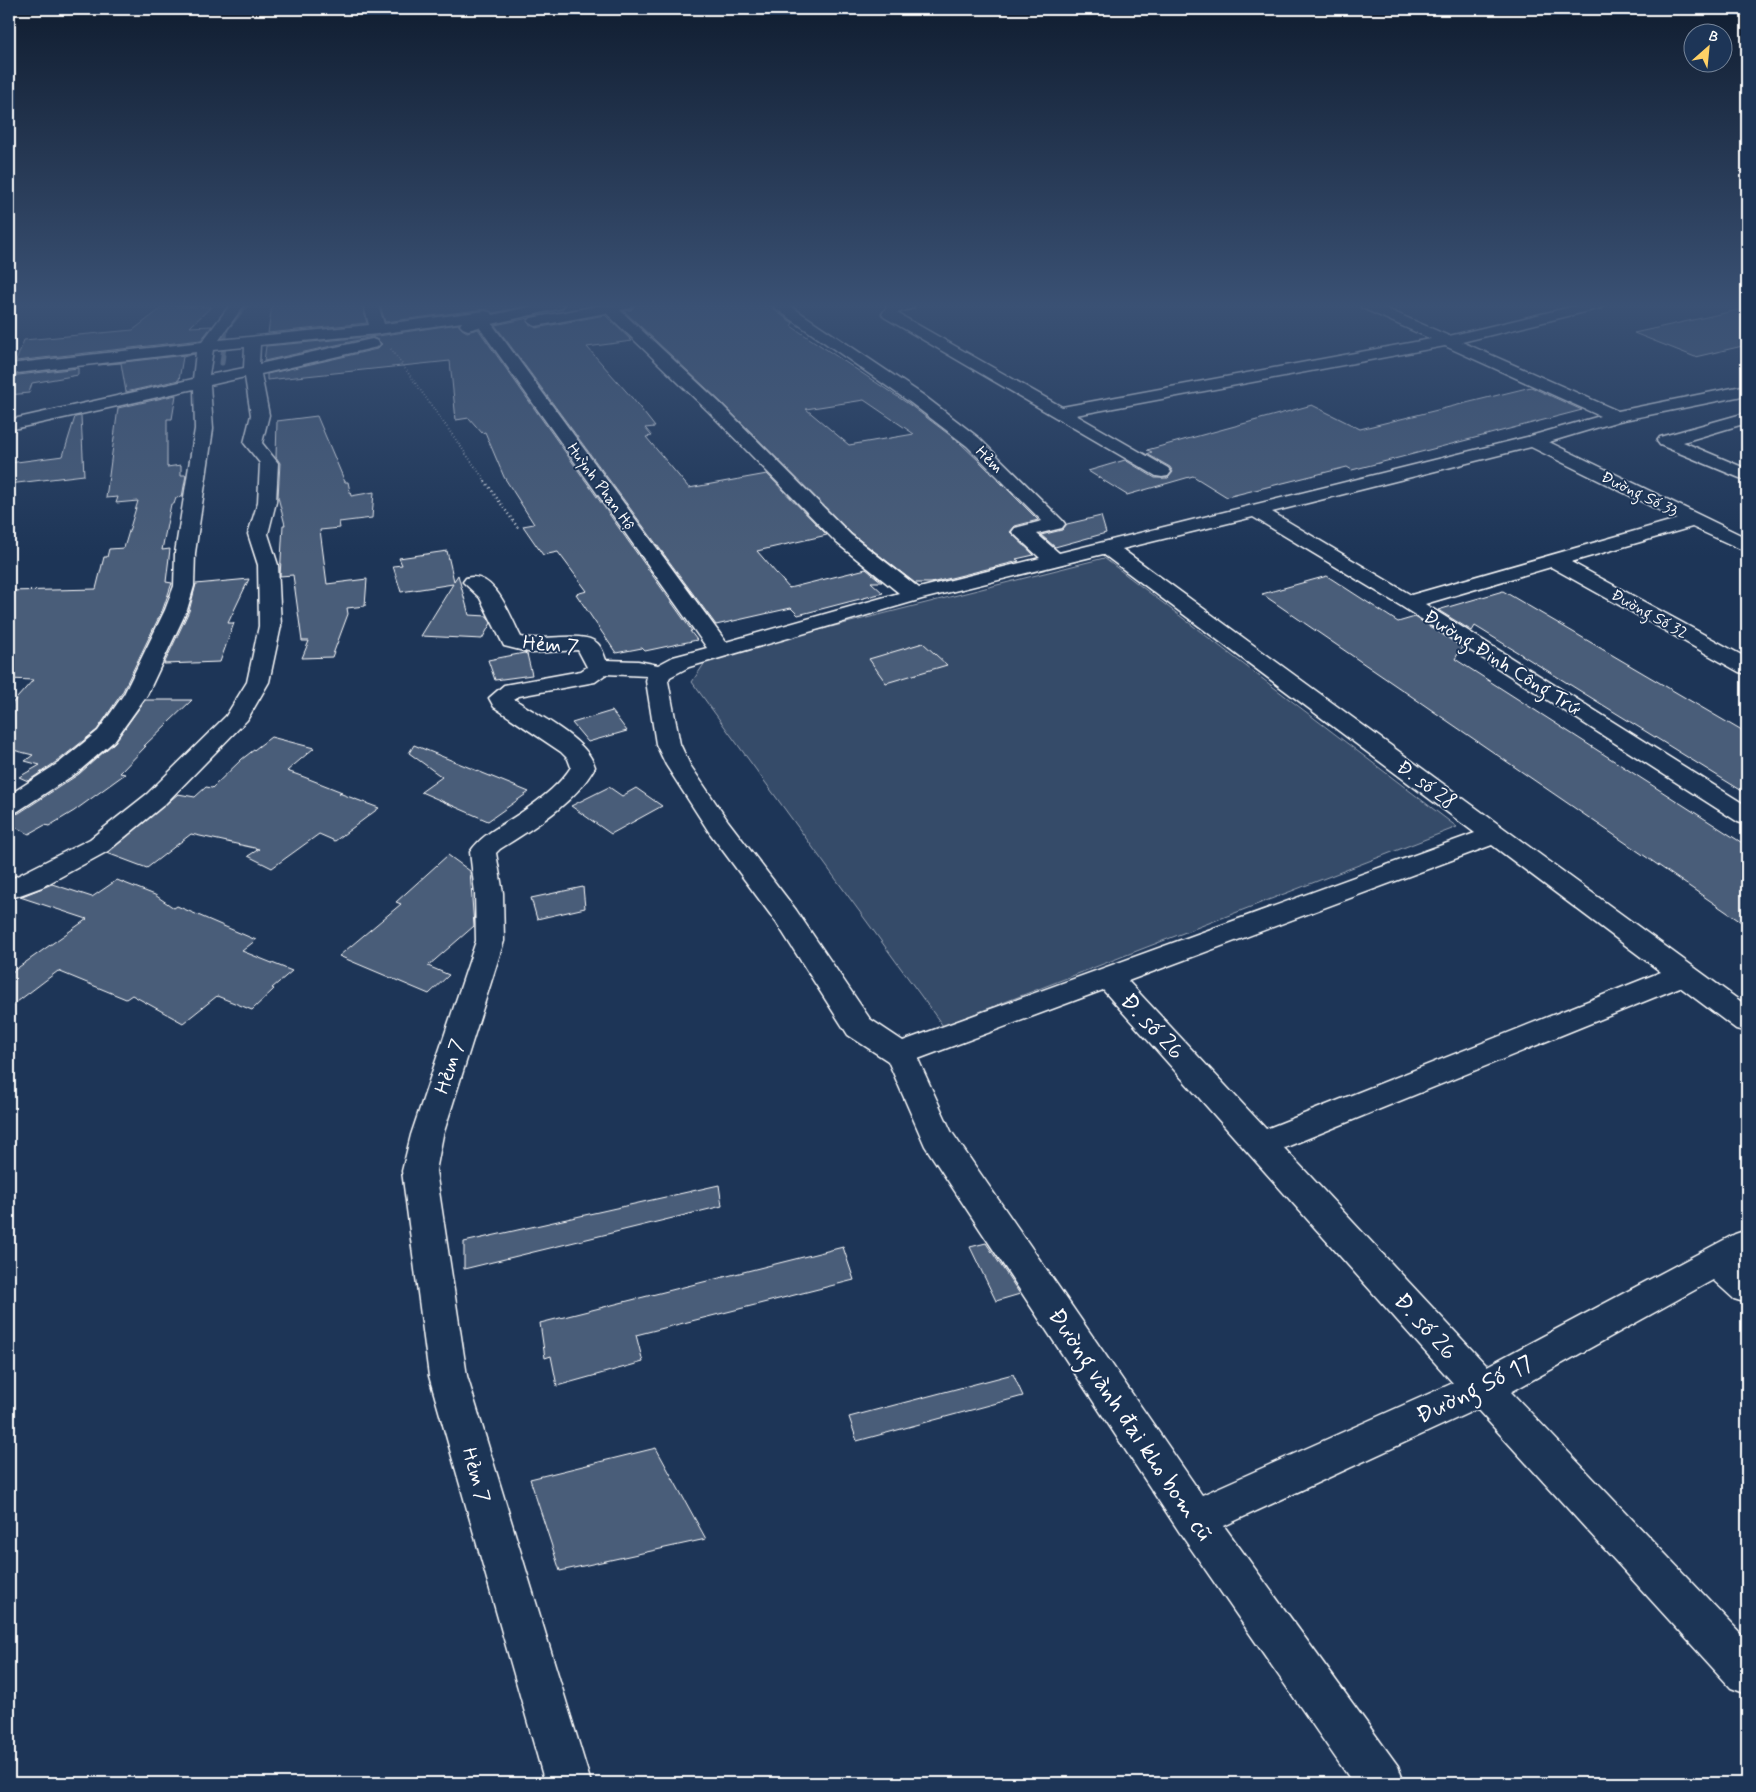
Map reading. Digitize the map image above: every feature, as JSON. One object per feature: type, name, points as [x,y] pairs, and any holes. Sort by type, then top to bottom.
[{"type":"street","points":[[9,414],[144,389]]},
{"type":"street","points":[[9,425],[158,389]]},
{"type":"street","points":[[9,806],[69,767],[106,736],[135,695],[176,610],[184,586],[184,553],[204,429],[202,389]]},
{"type":"street","points":[[9,890],[99,845],[156,799],[235,720],[258,682],[270,626],[268,565],[258,534],[267,502],[268,463],[253,443],[260,415],[256,389]]},
{"type":"street","name":"Huỳnh Phan Hộ","points":[[533,389],[721,651]]},
{"type":"street","points":[[696,389],[844,539],[915,595]]},
{"type":"street","name":"Hẻm","points":[[902,389],[973,442],[1055,524],[1022,532],[1056,561]]},
{"type":"street","points":[[1016,389],[1162,472]]},
{"type":"street","points":[[1058,413],[1190,389]]},
{"type":"street","points":[[1553,389],[1616,417]]},
{"type":"street","points":[[1495,835],[900,1054],[859,1027],[786,916],[718,826],[678,765],[668,744],[658,681],[660,673],[680,662],[915,595],[1533,441],[1616,417],[1747,390]]},
{"type":"street","points":[[1656,410],[1704,430]]},
{"type":"street","points":[[1747,422],[1742,420],[1666,441],[1747,476]]},
{"type":"street","name":"Đường Số 33","points":[[1533,441],[1747,546]]},
{"type":"street","name":"Đường Đinh Công Trứ","points":[[1257,511],[1408,602],[1747,817]]},
{"type":"street","points":[[1408,602],[1694,520]]},
{"type":"street","name":"Đ. số 28","points":[[1107,548],[1747,1021]]},
{"type":"street","name":"Đường Số 32","points":[[1553,560],[1747,667]]},
{"type":"street","name":"Hẻm 7","points":[[473,582],[488,595],[512,641],[532,646],[584,644],[590,648],[598,667],[596,672],[588,677],[512,690],[501,698],[502,702],[570,747],[580,757],[583,767],[575,781],[528,819],[491,844],[484,852],[483,859],[489,893],[490,941],[427,1135],[419,1171],[448,1376],[568,1783]]},
{"type":"street","points":[[598,667],[638,667],[660,673]]},
{"type":"street","points":[[1261,1144],[1684,974]]},
{"type":"street","name":"Đ. số 26","points":[[1108,977],[1482,1388],[1747,1672]]},
{"type":"street","name":"Đường vành đai kho bom cũ","points":[[900,1054],[936,1136],[1194,1519],[1381,1783]]},
{"type":"street","points":[[1732,1252],[1747,1288]]},
{"type":"street","name":"Đường Số 17","points":[[1194,1519],[1482,1388],[1732,1252]]},
{"type":"path","points":[[420,389],[518,528]]},
{"type":"shaded area","points":[[1104,558],[1457,827],[943,1026],[692,682],[708,658]]},
{"type":"building","points":[[9,389],[30,389],[29,393],[9,395]]},
{"type":"building","points":[[125,389],[141,389],[126,392]]},
{"type":"building","points":[[453,389],[520,389],[697,640],[645,651],[642,648],[616,653],[576,594],[587,591],[558,552],[543,555],[523,526],[534,524],[504,477],[485,432],[482,433],[469,418],[456,420]]},
{"type":"building","points":[[542,389],[624,389],[655,427],[645,428],[652,436],[646,437],[689,488],[767,474],[827,535],[757,551],[789,588],[866,569],[882,582],[871,582],[883,593],[798,615],[791,608],[716,625]]},
{"type":"building","points":[[707,389],[885,389],[959,442],[1038,520],[1015,526],[1010,532],[1034,555],[1016,559],[1019,561],[931,583],[915,583],[852,534]],"holes":[[[864,400],[914,434],[849,445],[806,409]]]},
{"type":"building","points":[[1524,389],[1535,389],[1582,410],[1352,470],[1347,467],[1227,497],[1193,476],[1127,495],[1088,471],[1125,460],[1155,478],[1168,478],[1173,472],[1170,467],[1147,454],[1152,452],[1147,450],[1312,405],[1360,429]]},
{"type":"building","points":[[176,395],[172,419],[167,419],[167,467],[181,465],[181,475],[186,475],[182,497],[176,498],[174,504],[171,504],[162,550],[170,549],[166,582],[172,583],[163,609],[122,693],[97,730],[59,760],[28,781],[19,777],[40,765],[25,761],[33,755],[9,749],[9,707],[33,680],[9,679],[9,591],[96,589],[104,557],[107,557],[109,549],[124,548],[138,501],[116,503],[118,497],[106,498],[118,408]]},
{"type":"building","points":[[81,416],[84,475],[9,484],[9,463],[63,456],[75,417]]},
{"type":"building","points":[[317,416],[345,482],[348,482],[351,496],[374,492],[372,518],[339,522],[340,528],[320,530],[327,584],[367,579],[365,606],[347,608],[348,614],[332,657],[302,658],[309,641],[302,641],[293,575],[280,576],[283,525],[285,525],[278,497],[280,463],[276,457],[277,421]]},
{"type":"building","points":[[1101,516],[1106,533],[1055,547],[1041,535],[1062,530],[1067,524]]},
{"type":"building","points":[[447,551],[454,581],[458,575],[469,615],[487,616],[491,623],[482,639],[421,636],[453,584],[401,592],[393,566],[402,565],[399,558]]},
{"type":"building","points":[[1327,576],[1398,622],[1415,617],[1462,647],[1455,659],[1747,846],[1747,926],[1262,594]]},
{"type":"building","points":[[249,579],[228,623],[234,623],[220,662],[164,664],[189,611],[196,584]]},
{"type":"building","points":[[1503,591],[1747,734],[1747,794],[1475,626],[1472,631],[1438,610]]},
{"type":"building","points":[[923,643],[947,665],[886,683],[869,659]]},
{"type":"building","points":[[527,654],[532,675],[495,680],[488,660]]},
{"type":"building","points":[[145,700],[192,700],[144,746],[146,746],[120,773],[125,774],[74,811],[49,826],[45,825],[29,834],[9,824],[9,816],[19,813],[79,774],[115,742]]},
{"type":"building","points":[[612,711],[627,731],[588,742],[572,723]]},
{"type":"building","points":[[271,737],[314,748],[287,771],[379,808],[335,841],[319,834],[272,868],[248,856],[259,849],[191,834],[147,868],[107,853],[178,794],[195,797],[206,787],[212,788],[242,759]]},
{"type":"building","points":[[414,745],[529,792],[488,821],[421,792],[442,777],[409,753]]},
{"type":"building","points":[[609,787],[622,796],[636,788],[662,806],[611,834],[571,806]]},
{"type":"building","points":[[448,855],[470,871],[474,926],[428,966],[449,975],[429,994],[339,956],[401,904],[396,902]]},
{"type":"building","points":[[117,880],[155,895],[174,908],[177,906],[256,940],[242,951],[292,971],[272,988],[274,989],[252,1010],[217,996],[183,1023],[132,995],[126,999],[58,971],[9,1008],[9,974],[87,919],[20,897],[52,884],[92,897]]},
{"type":"building","points":[[583,887],[585,908],[537,919],[531,898]]},
{"type":"building","points":[[719,1185],[722,1206],[464,1269],[464,1242]]},
{"type":"building","points":[[986,1243],[1020,1294],[996,1301],[970,1247]]},
{"type":"building","points":[[843,1247],[854,1280],[636,1335],[643,1362],[557,1386],[551,1356],[545,1358],[540,1323]]},
{"type":"building","points":[[1013,1374],[1023,1396],[857,1441],[849,1417]]},
{"type":"building","points":[[656,1448],[706,1539],[560,1571],[530,1479]]}]
